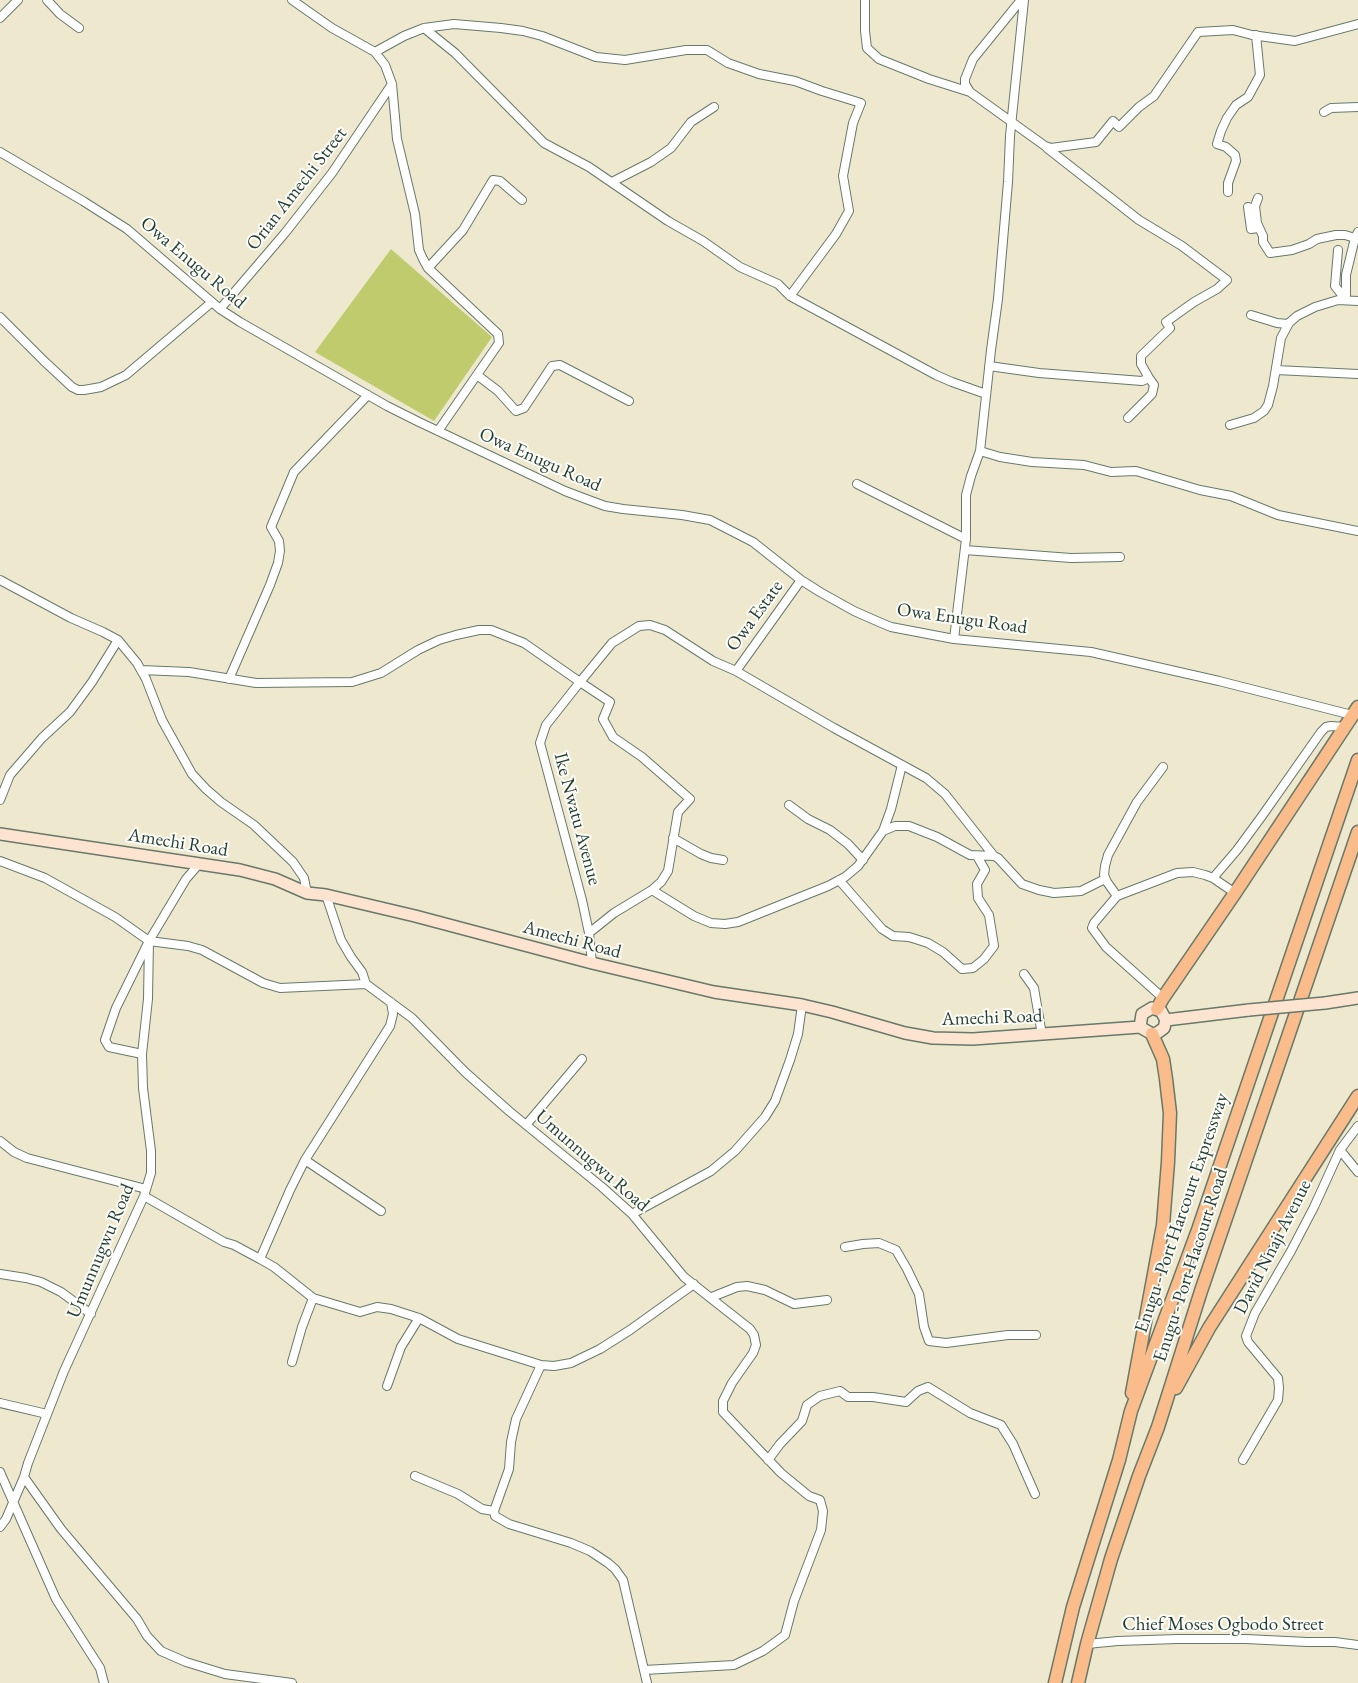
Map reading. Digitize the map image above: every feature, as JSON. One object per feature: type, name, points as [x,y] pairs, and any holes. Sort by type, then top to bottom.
[{"type":"highway","points":[[1160,1003],[1355,711]]},
{"type":"highway","name":"Enugu - Port Harcourt Expressway","points":[[1055,1683],[1073,1607],[1117,1467],[1132,1411],[1199,1227],[1358,760]]},
{"type":"highway","name":"Enugu - Port Hacourt Road","points":[[1078,1683],[1111,1559],[1158,1427],[1201,1291],[1358,832]]},
{"type":"highway","points":[[1132,1411],[1132,1389],[1163,1225],[1168,1162],[1170,1113],[1166,1079],[1163,1059],[1152,1034]]},
{"type":"highway","points":[[1158,1427],[1209,1328],[1358,1096]]},
{"type":"main road","name":"Amechi Road","points":[[0,834],[240,870],[275,879],[307,893],[326,895],[415,916],[592,964],[714,992],[802,1005],[905,1033],[933,1038],[974,1039],[1140,1027]]},
{"type":"main road","points":[[1166,1020],[1358,998]]},
{"type":"main road","points":[[1160,1003],[1161,1011],[1166,1020],[1164,1028],[1157,1033],[1152,1034],[1140,1027],[1142,1014],[1160,1003]]},
{"type":"street","points":[[0,18],[18,0]]},
{"type":"street","points":[[47,0],[60,14],[79,28]]},
{"type":"street","points":[[292,0],[332,28],[375,52],[384,65],[392,84],[397,139],[415,214],[419,250],[428,268],[498,334],[499,343],[438,431]]},
{"type":"street","points":[[865,0],[864,31],[867,48],[879,59],[929,79],[970,92],[1045,146],[1139,220],[1182,246],[1227,280],[1217,289],[1194,302],[1166,322],[1170,328],[1141,356],[1145,380]]},
{"type":"street","points":[[970,92],[965,84],[965,79],[973,59],[1023,0]]},
{"type":"street","points":[[954,639],[966,538],[966,495],[980,451],[1000,286],[1023,0]]},
{"type":"street","points":[[375,52],[404,36],[424,28],[454,24],[524,31],[596,57],[625,60],[686,50],[707,50],[728,63],[759,74],[796,81],[861,103],[853,124],[843,176],[849,211],[836,234],[790,296]]},
{"type":"street","points":[[1045,146],[1056,147],[1096,142],[1113,121],[1119,127],[1139,107],[1154,96],[1198,32],[1233,30],[1256,36],[1295,41],[1358,24]]},
{"type":"street","points":[[424,28],[461,59],[542,141],[589,167],[668,222],[703,241],[740,267],[778,284],[790,296],[936,375],[986,394]]},
{"type":"street","points":[[1228,192],[1228,183],[1236,161],[1235,155],[1226,147],[1217,144],[1227,118],[1236,105],[1248,96],[1260,75],[1256,36]]},
{"type":"street","name":"Orian Amechi Street","points":[[220,309],[285,234],[332,173],[392,84]]},
{"type":"street","points":[[612,182],[651,162],[671,148],[691,122],[714,107]]},
{"type":"street","points":[[1324,112],[1331,108],[1358,108]]},
{"type":"street","name":"Owa Enugu Road","points":[[0,152],[127,229],[220,309],[368,395],[438,431],[564,491],[605,506],[682,514],[710,520],[753,542],[801,580],[847,608],[891,627],[954,639],[1091,652],[1355,711]]},
{"type":"street","points":[[428,268],[463,230],[493,180],[500,181],[522,200]]},
{"type":"street","points":[[1258,198],[1255,206],[1258,228],[1263,236],[1263,242],[1270,253],[1292,250],[1317,239],[1336,235],[1356,235],[1346,275],[1346,300]]},
{"type":"street","points":[[1248,207],[1251,228],[1258,228]]},
{"type":"street","points":[[1338,250],[1335,286],[1346,300]]},
{"type":"street","points":[[1230,425],[1254,418],[1268,405],[1276,370],[1280,338],[1288,324],[1297,316],[1315,307],[1338,300],[1358,301]]},
{"type":"street","points":[[0,316],[72,387],[84,390],[101,387],[126,376],[212,302]]},
{"type":"street","points":[[1251,315],[1277,323],[1288,324]]},
{"type":"street","points":[[477,375],[498,391],[516,411],[524,408],[552,366],[560,366],[629,401]]},
{"type":"street","points":[[989,366],[1039,373],[1145,380],[1154,386],[1152,394],[1128,418]]},
{"type":"street","points":[[1276,370],[1358,374]]},
{"type":"street","points":[[229,680],[278,563],[279,541],[271,527],[294,472],[368,395]]},
{"type":"street","points":[[980,451],[1000,457],[1032,462],[1084,465],[1111,472],[1136,471],[1200,490],[1231,496],[1278,515],[1358,531]]},
{"type":"street","points":[[857,484],[966,538]]},
{"type":"street","points":[[965,550],[1071,558],[1120,557]]},
{"type":"street","points":[[0,580],[71,618],[118,640],[137,663],[146,679],[162,720],[192,774],[221,802],[254,825],[293,862],[304,878],[307,893]]},
{"type":"street","name":"Owa Estate","points":[[736,671],[801,580]]},
{"type":"street","name":"Ike Nwatu Avenue","points":[[592,964],[589,933],[582,900],[540,743],[546,725],[612,643],[639,626],[650,625],[665,630],[713,661],[736,671],[825,723],[926,778],[945,794],[994,856],[1022,884],[1054,893],[1081,890],[1105,879]]},
{"type":"street","points":[[141,670],[188,672],[256,683],[352,682],[381,672],[439,640],[479,630],[491,630],[524,643],[610,702],[603,719],[612,737],[642,757],[690,799],[678,812],[668,871],[661,882],[652,890],[614,913],[589,933]]},
{"type":"street","points":[[0,800],[10,775],[42,738],[70,712],[92,682],[118,640]]},
{"type":"street","points":[[1355,711],[1358,702]]},
{"type":"street","points":[[1213,878],[1262,816],[1320,732],[1326,727],[1331,726],[1345,727]]},
{"type":"street","points":[[652,890],[694,916],[711,923],[726,924],[738,922],[840,880],[858,866],[883,831],[891,809],[902,765]]},
{"type":"street","points":[[1117,896],[1105,879],[1105,866],[1113,846],[1137,802],[1163,767]]},
{"type":"street","points":[[789,805],[808,819],[830,830],[848,844],[863,860]]},
{"type":"street","points":[[883,831],[895,826],[909,826],[937,837],[961,851],[977,856],[994,856]]},
{"type":"street","points":[[673,838],[701,854],[722,860]]},
{"type":"street","points":[[840,880],[882,929],[893,936],[909,937],[928,943],[944,952],[962,969],[973,968],[984,959],[994,946],[989,915],[978,898],[977,884],[985,870],[977,856]]},
{"type":"street","points":[[0,861],[45,878],[115,916],[149,941],[188,946],[202,950],[263,983],[280,988],[366,984]]},
{"type":"street","points":[[142,1054],[109,1047],[105,1040],[116,1008],[149,941],[186,879],[199,864]]},
{"type":"street","points":[[1160,1003],[1106,947],[1092,928],[1100,913],[1117,896],[1177,873],[1193,872],[1213,878],[1235,893]]},
{"type":"street","name":"Umunnugwu Road","points":[[326,895],[341,940],[350,957],[362,972],[366,984],[412,1018],[465,1072],[632,1214],[676,1268],[750,1329],[754,1335],[756,1345],[754,1353],[732,1383],[722,1406],[725,1415],[781,1473],[810,1496],[820,1500],[824,1511],[821,1530],[794,1601],[785,1635],[750,1659],[734,1665],[644,1670]]},
{"type":"street","name":"Umunnugwu Road","points":[[0,1527],[6,1519],[24,1477],[64,1371],[92,1314],[145,1193],[151,1173],[143,1088],[142,1054],[148,999],[149,941]]},
{"type":"street","points":[[1024,974],[1034,988],[1042,1035]]},
{"type":"street","points":[[260,1259],[305,1160],[390,1026],[393,1014],[391,1002]]},
{"type":"street","points":[[632,1214],[711,1171],[735,1151],[765,1117],[775,1102],[790,1060],[798,1034],[802,1005]]},
{"type":"street","points":[[526,1125],[582,1058]]},
{"type":"street","name":"David Nnaji Avenue","points":[[1243,1460],[1278,1400],[1279,1388],[1278,1378],[1248,1342],[1246,1336],[1255,1313],[1295,1244],[1340,1150],[1358,1126]]},
{"type":"street","points":[[0,1141],[14,1152],[27,1158],[145,1193],[224,1242],[234,1244],[274,1267],[313,1298],[360,1312],[377,1307],[392,1309],[419,1318],[458,1340],[541,1365],[554,1366],[571,1363],[600,1349],[694,1284]]},
{"type":"street","points":[[1340,1150],[1358,1172]]},
{"type":"street","points":[[305,1160],[381,1211]]},
{"type":"street","points":[[845,1248],[879,1243],[896,1250],[919,1294],[924,1326],[929,1341],[946,1342],[1008,1335],[1036,1336]]},
{"type":"street","points":[[0,1274],[41,1282],[61,1292],[92,1314]]},
{"type":"street","points":[[712,1297],[747,1286],[766,1290],[794,1304],[827,1300]]},
{"type":"street","points":[[292,1362],[313,1298]]},
{"type":"street","points":[[387,1386],[401,1347],[419,1318]]},
{"type":"street","points":[[541,1365],[516,1419],[511,1442],[509,1469],[494,1511],[495,1516],[509,1524],[582,1547],[608,1562],[615,1569],[623,1580],[647,1683]]},
{"type":"street","points":[[768,1460],[802,1421],[807,1405],[820,1396],[840,1391],[848,1397],[873,1397],[906,1402],[918,1391],[928,1387],[970,1413],[1001,1426],[1013,1444],[1035,1494]]},
{"type":"street","points":[[0,1403],[47,1414]]},
{"type":"street","points":[[0,1472],[56,1599],[100,1668],[104,1683]]},
{"type":"street","points":[[415,1476],[458,1494],[482,1509],[494,1511]]},
{"type":"street","points":[[24,1477],[61,1529],[137,1619],[147,1636],[161,1651],[186,1662],[224,1674],[292,1683]]},
{"type":"street","name":"Chief Moses Ogbodo Street","points":[[1087,1644],[1177,1639],[1246,1639],[1358,1644]]},
{"type":"street","points":[[222,1683],[224,1674]]},
{"type":"green space","points":[[391,249],[492,337],[434,421],[315,352]]}]
